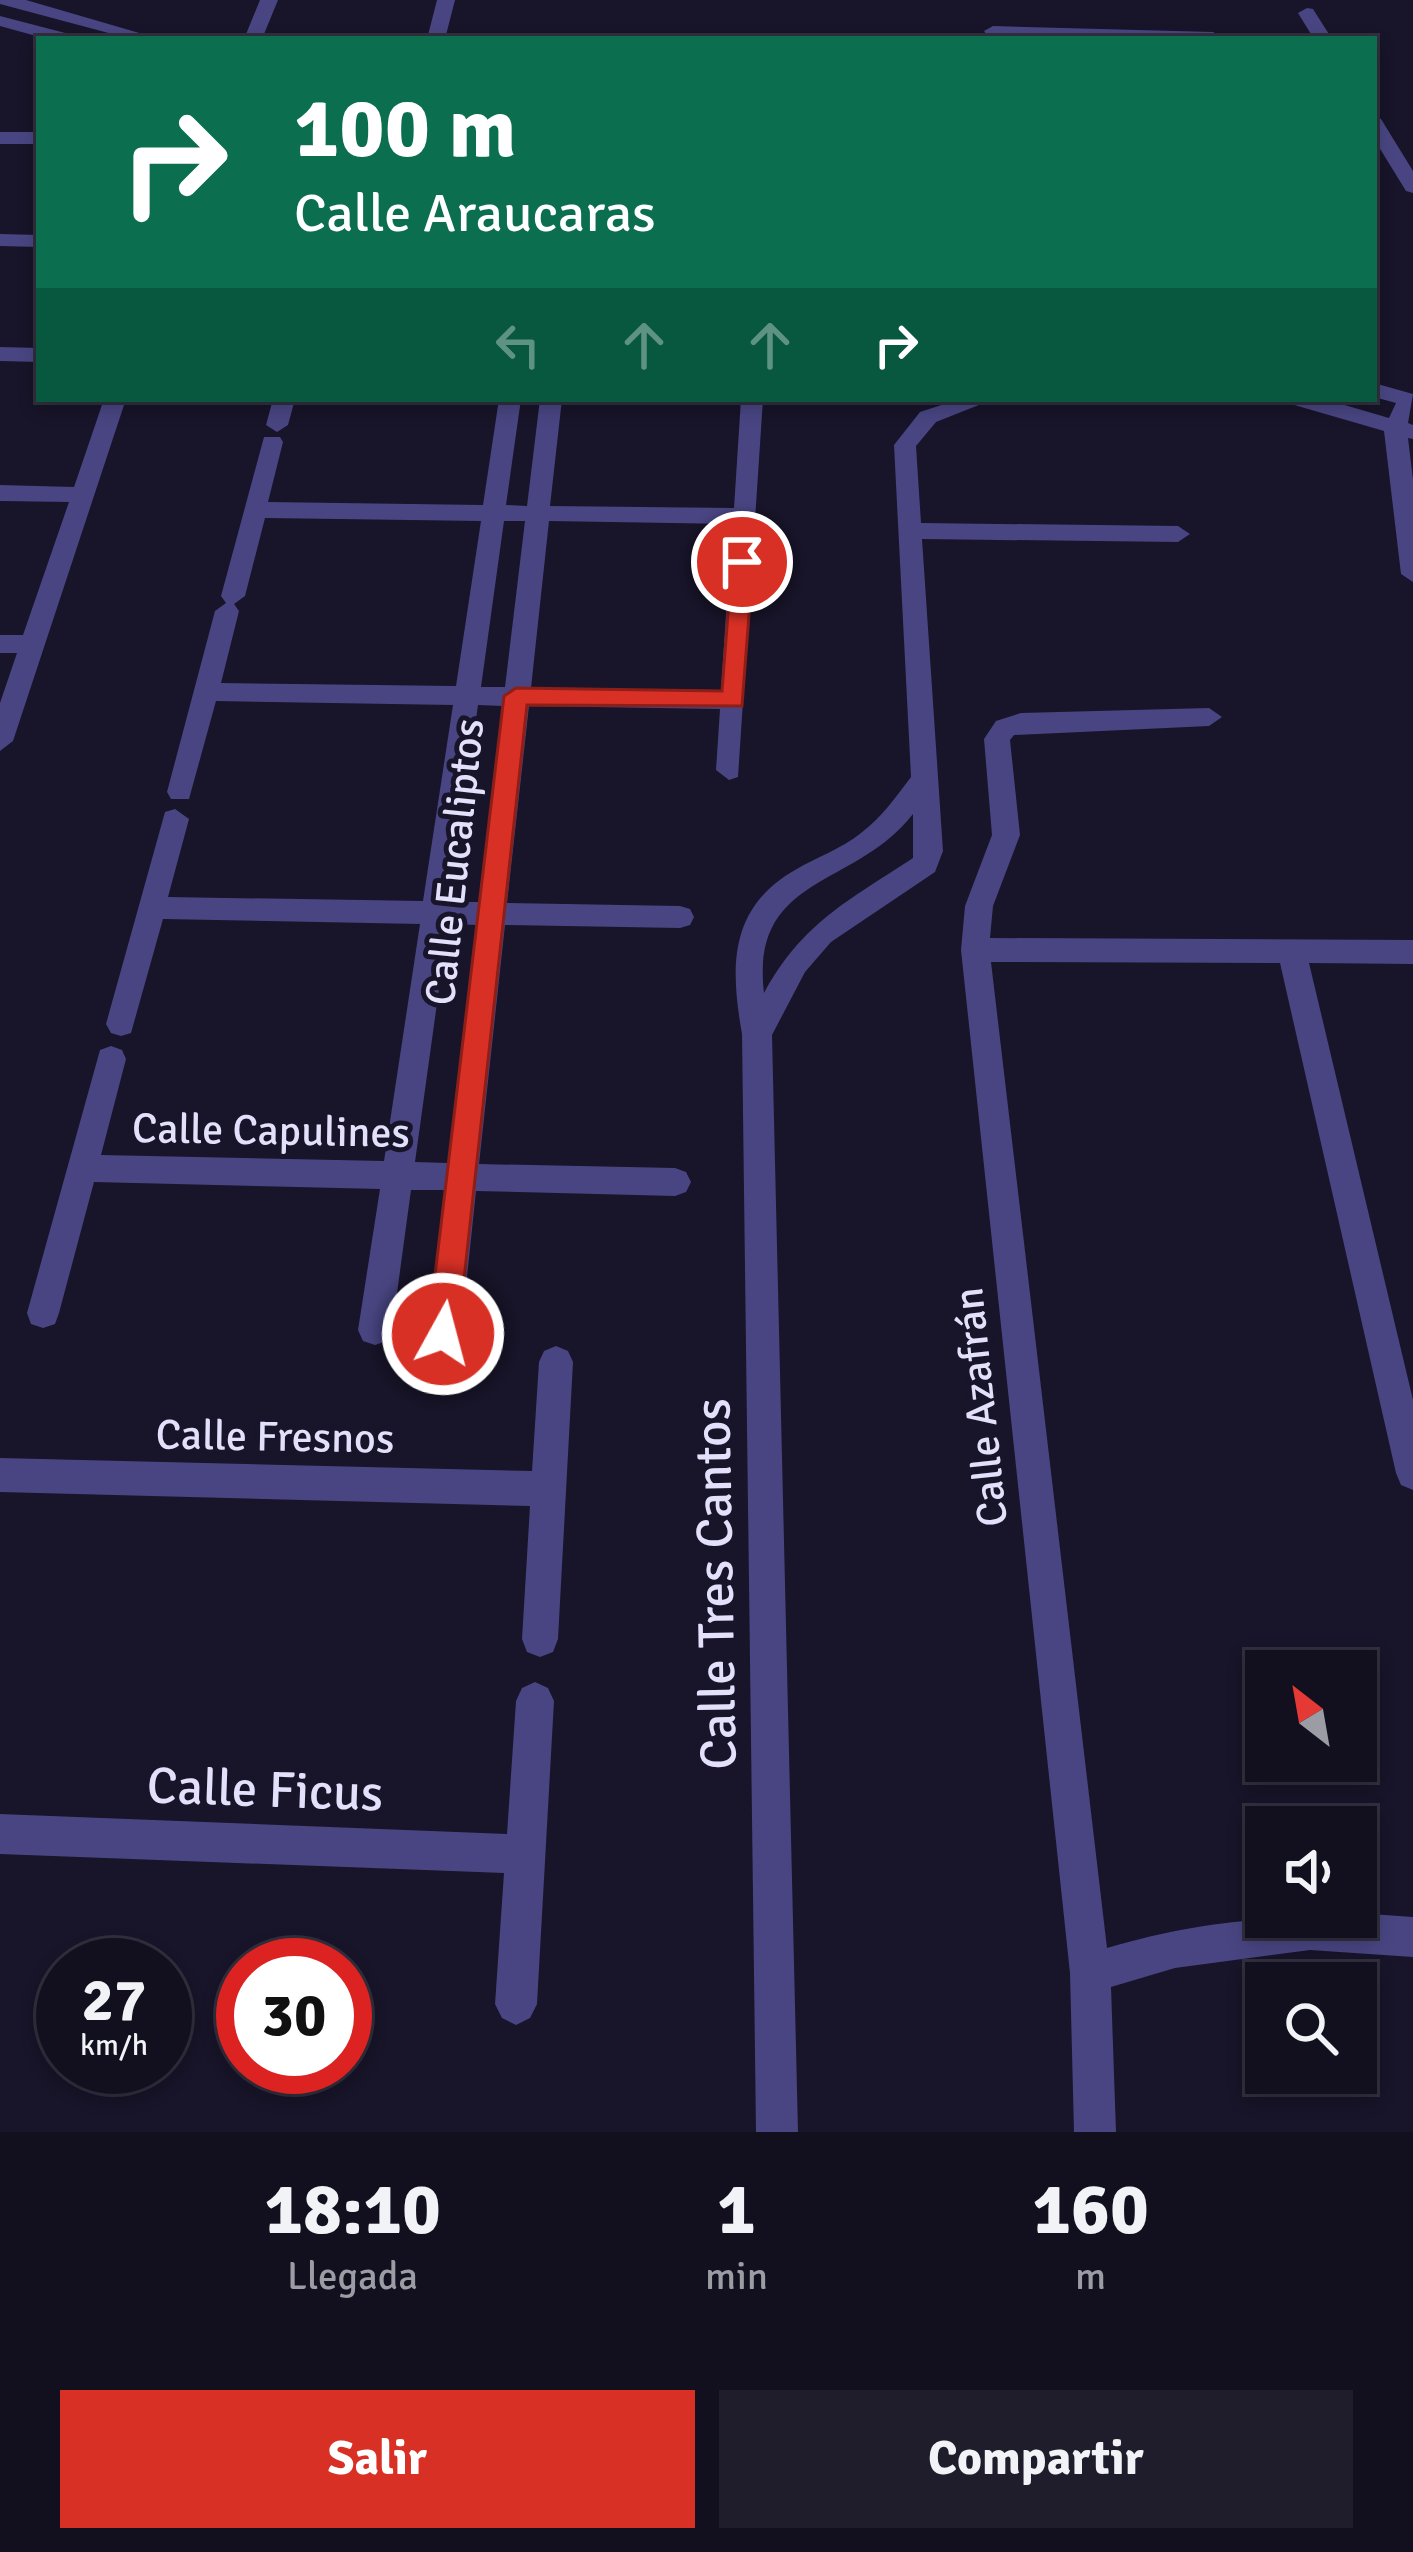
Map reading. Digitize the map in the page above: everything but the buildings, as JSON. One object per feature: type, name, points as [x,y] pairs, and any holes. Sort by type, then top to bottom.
[{"type":"street","points":[[6,0],[140,36]]},
{"type":"street","points":[[254,36],[269,0]]},
{"type":"street","points":[[437,36],[446,0]]},
{"type":"street","points":[[1307,14],[1321,36]]},
{"type":"street","points":[[0,21],[56,36]]},
{"type":"street","points":[[993,31],[1083,36]]},
{"type":"street","points":[[1377,128],[1413,187]]},
{"type":"street","points":[[0,138],[36,138]]},
{"type":"street","points":[[0,240],[36,241]]},
{"type":"street","points":[[0,354],[36,355]]},
{"type":"street","points":[[1377,391],[1411,400],[1404,430],[1413,574]]},
{"type":"street","points":[[0,741],[114,402]]},
{"type":"street","points":[[121,1024],[283,402]]},
{"type":"street","name":"Calle Eucaliptos","points":[[375,1330],[511,402]]},
{"type":"street","name":"Calle Eucaliptos","points":[[443,1334],[550,402]]},
{"type":"street","points":[[729,770],[752,402]]},
{"type":"street","name":"Calle Tres Cantos","points":[[757,1034],[795,964],[821,934],[925,864],[929,851],[905,445],[930,408],[965,402]]},
{"type":"street","points":[[1309,402],[1404,430]]},
{"type":"street","points":[[0,493],[83,495]]},
{"type":"street","points":[[254,510],[746,516]]},
{"type":"street","points":[[909,531],[1178,534]]},
{"type":"street","points":[[0,644],[33,644]]},
{"type":"street","points":[[206,692],[734,700]]},
{"type":"street","name":"Calle Azafrán","points":[[1095,2132],[1090,1973],[975,950],[979,906],[1006,835],[997,739],[1005,728],[1021,723],[1209,717]]},
{"type":"street","name":"Calle Tres Cantos","points":[[777,2132],[757,1034],[746,976],[748,938],[768,906],[797,882],[868,844],[924,780]]},
{"type":"street","points":[[149,908],[680,917]]},
{"type":"street","points":[[975,950],[1413,952]]},
{"type":"street","points":[[1292,952],[1413,1473]]},
{"type":"street","points":[[43,1313],[111,1059]]},
{"type":"street","name":"Calle Capulines","points":[[81,1168],[675,1182]]},
{"type":"street","points":[[540,1639],[556,1362]]},
{"type":"street","name":"Calle Fresnos","points":[[0,1474],[548,1489]]},
{"type":"street","points":[[516,2004],[535,1702]]},
{"type":"street","name":"Calle Ficus","points":[[0,1834],[526,1854]]},
{"type":"street","points":[[1090,1973],[1175,1948],[1310,1930],[1413,1937]]},
{"type":"route","points":[[443,1334],[516,696],[734,700],[742,562]]}]
